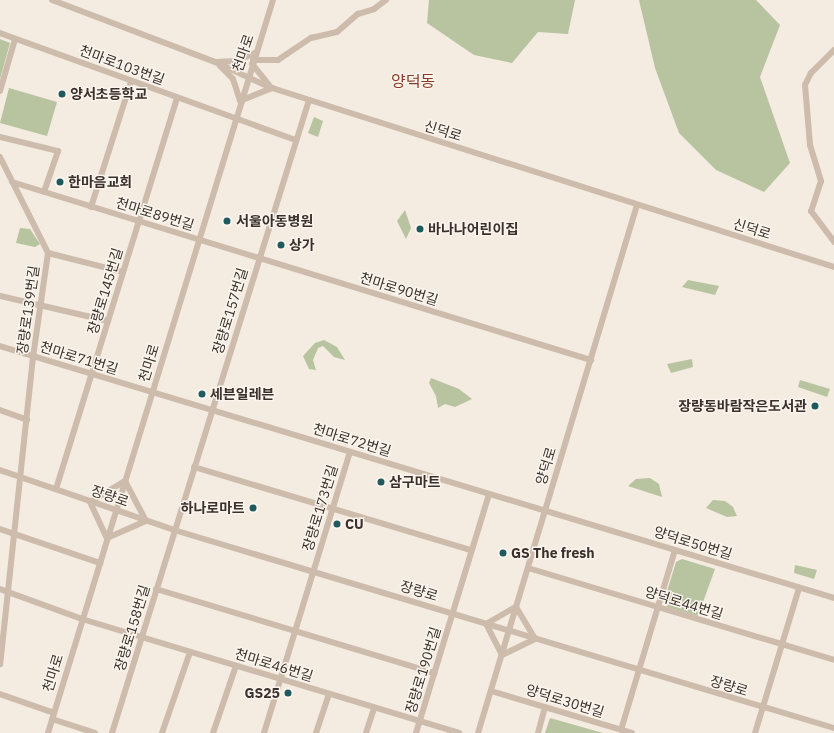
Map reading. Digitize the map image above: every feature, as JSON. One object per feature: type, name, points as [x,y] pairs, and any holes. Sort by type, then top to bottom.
[{"type":"street","name":"신덕로","points":[[52,0],[216,62],[247,77],[308,100],[834,267]]},
{"type":"street","name":"천마로","points":[[48,733],[199,240],[247,77],[273,0]]},
{"type":"street","points":[[252,62],[278,60],[311,38],[337,32],[358,14],[374,10],[386,0]]},
{"type":"street","name":"천마로103번길","points":[[0,34],[296,140]]},
{"type":"street","points":[[0,91],[15,39]]},
{"type":"street","points":[[834,50],[811,73],[805,89],[810,145],[821,182],[811,211],[834,242]]},
{"type":"street","points":[[216,62],[237,61],[255,53]]},
{"type":"street","points":[[216,62],[233,79],[240,101],[274,88],[252,62]]},
{"type":"street","points":[[91,206],[131,82]]},
{"type":"street","name":"장량로145번길","points":[[56,489],[177,98]]},
{"type":"street","name":"장량로157번길","points":[[174,530],[308,100]]},
{"type":"street","points":[[0,137],[58,151],[44,192]]},
{"type":"street","name":"장량로139번길","points":[[0,157],[48,253],[33,357],[9,592],[0,664]]},
{"type":"street","name":"천마로89번길","points":[[12,182],[199,240]]},
{"type":"street","name":"양덕로","points":[[478,733],[637,205]]},
{"type":"street","name":"천마로90번길","points":[[199,240],[591,360]]},
{"type":"street","points":[[48,253],[124,272]]},
{"type":"street","points":[[0,296],[40,304],[108,321]]},
{"type":"street","name":"천마로71번길","points":[[0,346],[152,392]]},
{"type":"street","name":"천마로72번길","points":[[152,392],[544,511]]},
{"type":"street","points":[[0,410],[27,420]]},
{"type":"street","name":"장량로173번길","points":[[264,733],[350,452]]},
{"type":"street","points":[[194,467],[471,550]]},
{"type":"street","name":"장량로","points":[[0,470],[174,530],[762,708],[834,728]]},
{"type":"street","points":[[125,481],[146,521],[107,538],[90,502],[125,481]]},
{"type":"street","name":"장량로190번길","points":[[416,733],[489,494]]},
{"type":"street","name":"양덕로50번길","points":[[544,511],[834,598]]},
{"type":"street","points":[[0,529],[100,563]]},
{"type":"street","name":"장량로158번길","points":[[112,733],[174,530]]},
{"type":"street","points":[[622,730],[675,550]]},
{"type":"street","name":"양덕로44번길","points":[[528,568],[834,660]]},
{"type":"street","points":[[755,733],[800,588]]},
{"type":"street","name":"천마로46번길","points":[[0,589],[82,619],[459,733]]},
{"type":"street","points":[[156,589],[434,673]]},
{"type":"street","points":[[516,607],[535,639],[502,655],[486,624],[516,607]]},
{"type":"street","points":[[162,733],[190,652]]},
{"type":"street","points":[[213,733],[236,666]]},
{"type":"street","name":"양덕로30번길","points":[[491,691],[632,733]]},
{"type":"street","points":[[0,694],[54,713]]},
{"type":"street","points":[[316,733],[329,694]]},
{"type":"street","points":[[538,733],[545,707]]},
{"type":"street","points":[[366,733],[374,708]]},
{"type":"street","points":[[52,719],[94,733]]},
{"type":"green space","points":[[429,0],[575,0],[568,34],[538,32],[512,63],[474,55],[427,23]]},
{"type":"green space","points":[[639,0],[756,0],[780,25],[760,77],[790,163],[764,192],[716,170],[679,133],[655,68]]},
{"type":"green space","points":[[0,39],[10,43],[0,79]]},
{"type":"green space","points":[[9,88],[57,102],[47,136],[0,123]]},
{"type":"green space","points":[[314,117],[323,121],[318,137],[308,133]]},
{"type":"green space","points":[[405,210],[411,228],[406,239],[397,221]]},
{"type":"green space","points":[[20,228],[30,229],[40,244],[35,247],[16,243]]},
{"type":"green space","points":[[688,280],[719,286],[715,295],[682,287]]},
{"type":"green space","points":[[324,340],[337,347],[345,360],[334,357],[323,346],[318,348],[313,360],[316,370],[309,369],[303,356],[315,343]]},
{"type":"green space","points":[[692,359],[693,367],[671,373],[667,364]]},
{"type":"green space","points":[[431,378],[459,389],[472,399],[455,407],[445,404],[438,408],[436,396],[429,383]]},
{"type":"green space","points":[[800,380],[830,389],[827,397],[798,387]]},
{"type":"green space","points":[[650,478],[659,484],[662,497],[628,486],[636,479]]},
{"type":"green space","points":[[713,500],[725,501],[733,507],[737,516],[727,517],[706,508]]},
{"type":"green space","points":[[682,559],[715,569],[698,616],[667,607],[664,601],[676,562]]},
{"type":"green space","points":[[795,565],[817,570],[814,579],[794,573]]},
{"type":"green space","points":[[550,718],[603,733],[545,733]]},
{"type":"place","name":"양서초등학교","points":[[62,94]]},
{"type":"place","name":"한마음교회","points":[[60,182]]},
{"type":"place","name":"서울아동병원","points":[[227,221]]},
{"type":"place","name":"바나나어린이집","points":[[420,229]]},
{"type":"place","name":"상가","points":[[281,245]]},
{"type":"place","name":"세븐일레븐","points":[[202,394]]},
{"type":"place","name":"장량동바람작은도서관","points":[[815,406]]},
{"type":"place","name":"삼구마트","points":[[381,482]]},
{"type":"place","name":"하나로마트","points":[[253,508]]},
{"type":"place","name":"CU","points":[[337,524]]},
{"type":"place","name":"GS The fresh","points":[[503,553]]},
{"type":"place","name":"GS25","points":[[288,693]]},
{"type":"district","name":"양덕동","points":[[413,81]]}]
